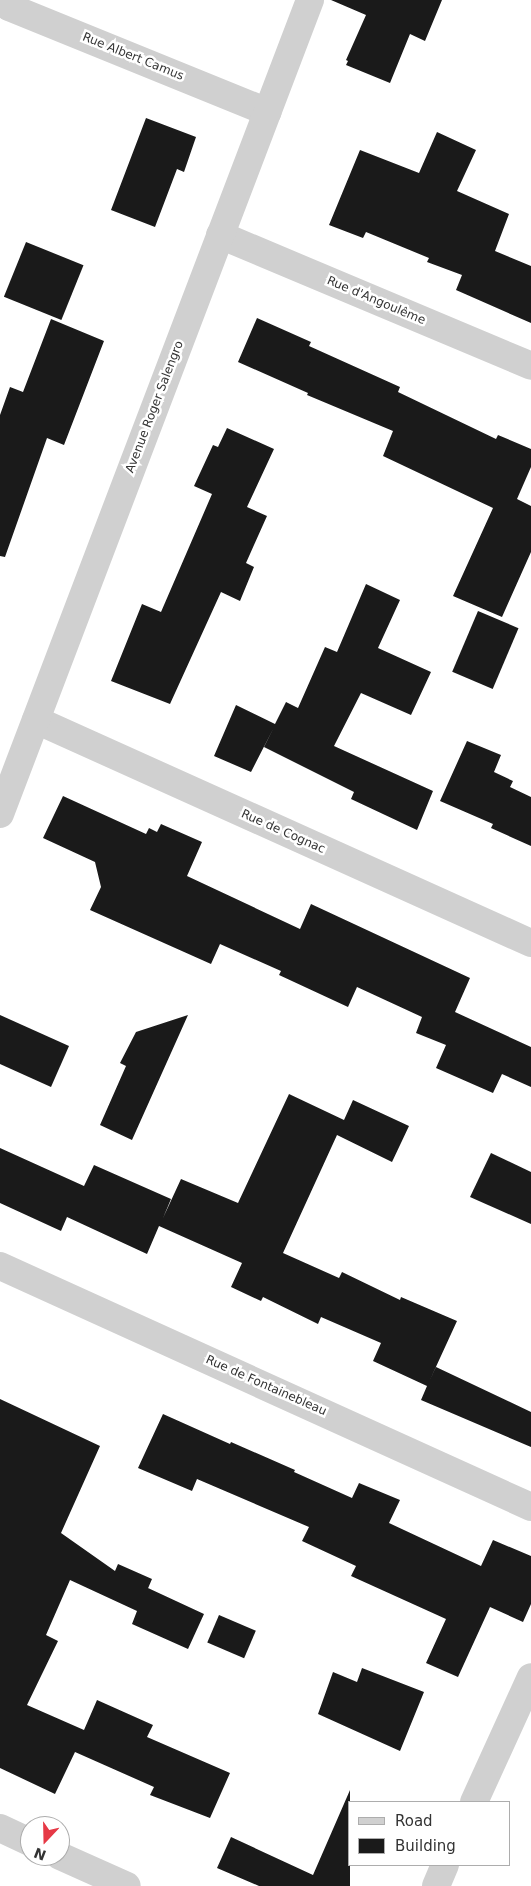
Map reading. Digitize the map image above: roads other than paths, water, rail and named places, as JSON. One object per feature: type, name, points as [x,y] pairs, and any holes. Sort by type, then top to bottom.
[{"type":"street","name":"Rue Albert Camus","points":[[0,0],[9,6],[268,112]]},
{"type":"street","name":"Avenue Roger Salengro","points":[[0,814],[310,0]]},
{"type":"street","name":"Rue d'Angoulême","points":[[220,235],[531,366]]},
{"type":"street","name":"Rue de Cognac","points":[[36,720],[531,943]]},
{"type":"street","name":"Rue de Fontainebleau","points":[[0,1266],[531,1507]]},
{"type":"street","points":[[474,1801],[531,1677]]},
{"type":"street","points":[[0,1828],[20,1837]]},
{"type":"street","points":[[70,1860],[127,1886]]},
{"type":"street","points":[[436,1886],[445,1866]]}]
